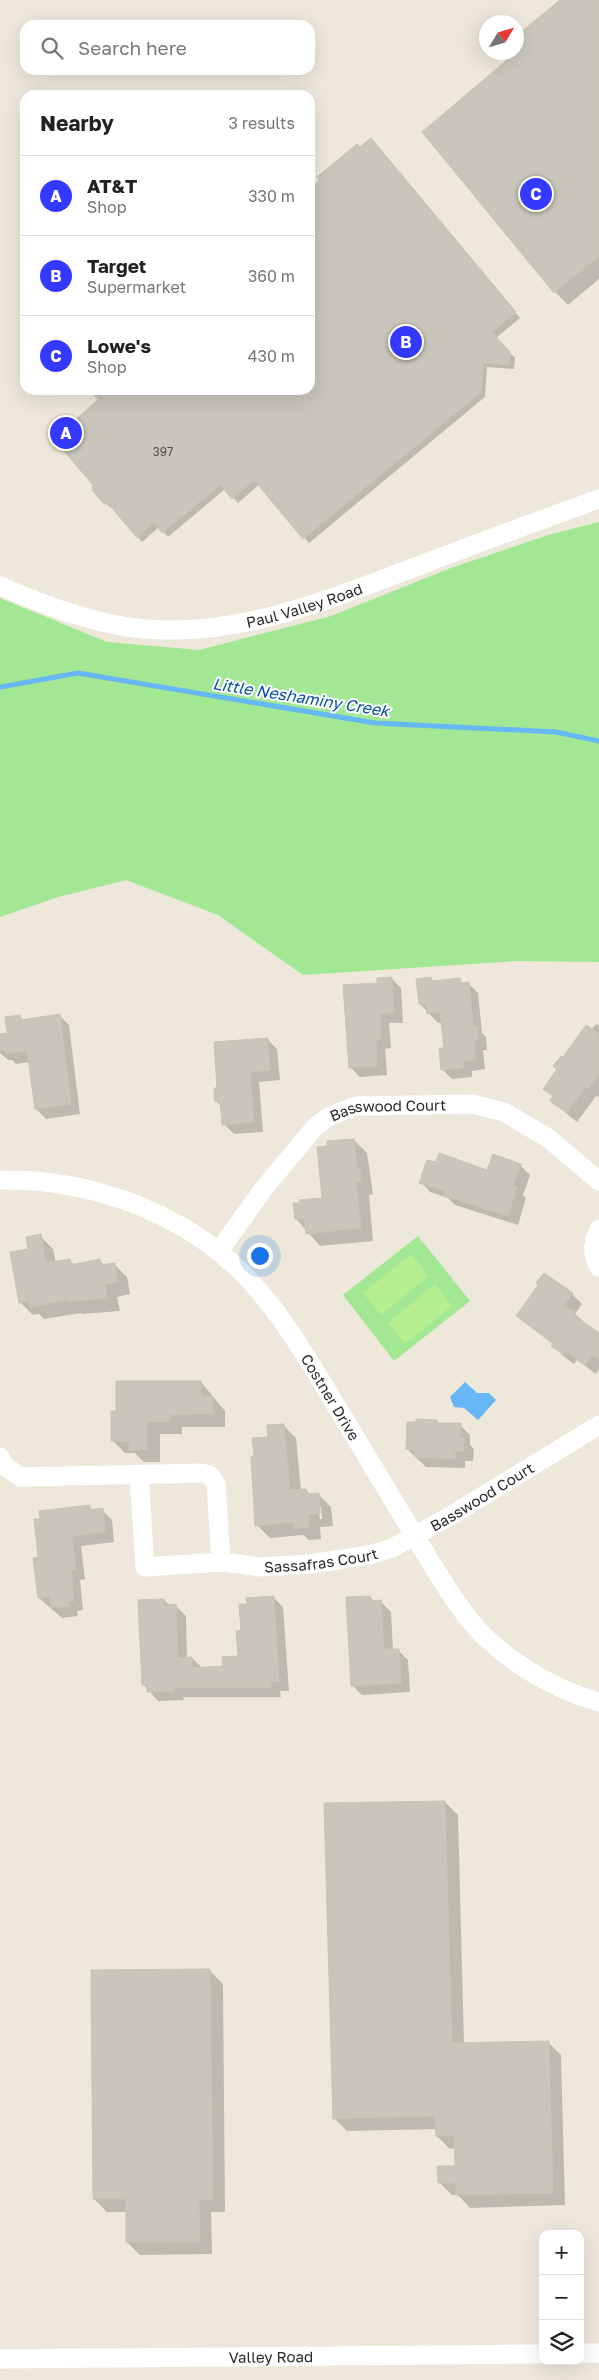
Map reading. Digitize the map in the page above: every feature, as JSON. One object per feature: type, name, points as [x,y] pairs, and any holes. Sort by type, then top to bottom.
[{"type":"street","name":"Paul Valley Road","points":[[0,586],[68,614],[106,622],[144,629],[214,627],[271,618],[336,597],[599,499]]},
{"type":"street","name":"Basswood Court","points":[[218,1252],[265,1187],[315,1127],[328,1117],[355,1106],[472,1104],[504,1112],[548,1138],[599,1181]]},
{"type":"street","name":"Costner Drive","points":[[0,1180],[59,1183],[113,1196],[180,1227],[218,1252],[259,1291],[298,1343],[415,1536],[473,1623],[519,1664],[580,1697],[599,1702]]},
{"type":"street","points":[[599,1229],[593,1244],[594,1258],[599,1267]]},
{"type":"street","name":"Basswood Court","points":[[415,1536],[599,1425]]},
{"type":"street","points":[[0,1457],[5,1466],[20,1477],[139,1476],[202,1473],[211,1476],[216,1484],[221,1562]]},
{"type":"street","name":"Sassafras Court","points":[[139,1476],[146,1567],[221,1562],[262,1567],[320,1562],[369,1555],[392,1548],[415,1536]]},
{"type":"street","points":[[584,2353],[599,2353]]},
{"type":"street","name":"Valley Road","points":[[0,2359],[539,2354]]},
{"type":"green space","points":[[599,522],[599,962],[517,961],[303,975],[218,915],[126,880],[58,897],[0,917],[0,598],[107,642],[199,650],[331,616],[451,568],[548,535]]},
{"type":"green space","points":[[418,1236],[470,1301],[394,1361],[343,1295]]},
{"type":"green space","points":[[411,1254],[429,1276],[381,1315],[363,1293]]},
{"type":"green space","points":[[435,1284],[452,1306],[405,1344],[388,1323]]},
{"type":"water","points":[[465,1382],[477,1393],[489,1393],[496,1400],[478,1420],[464,1408],[454,1407],[450,1397]]},
{"type":"building","points":[[560,0],[599,0],[599,256],[554,293],[422,132],[505,60],[524,60],[524,29]]},
{"type":"building","points":[[371,138],[516,312],[492,332],[510,352],[509,365],[483,363],[481,392],[303,539],[254,480],[232,499],[220,485],[162,533],[154,522],[137,538],[107,502],[105,504],[102,502],[92,490],[93,485],[53,438],[53,432],[66,422],[69,421],[71,423],[98,400],[94,395],[315,395],[315,184],[320,180],[317,177],[357,144],[360,147]]},
{"type":"building","points":[[392,977],[394,1013],[380,1014],[381,1039],[376,1039],[377,1066],[349,1068],[343,985],[377,983],[377,978]]},
{"type":"building","points":[[431,977],[432,981],[460,978],[461,983],[469,982],[473,1026],[477,1026],[478,1040],[474,1041],[476,1060],[463,1061],[463,1068],[441,1070],[439,1048],[444,1048],[440,1012],[427,1014],[426,1004],[419,1004],[416,979]]},
{"type":"building","points":[[60,1014],[71,1104],[35,1109],[27,1051],[5,1054],[5,1050],[0,1051],[0,1034],[7,1033],[5,1017],[20,1015],[21,1020]]},
{"type":"building","points":[[586,1025],[599,1034],[599,1074],[588,1089],[585,1087],[567,1113],[550,1101],[553,1096],[543,1089],[557,1069],[553,1066],[561,1056],[563,1057]]},
{"type":"building","points":[[268,1038],[270,1070],[250,1072],[254,1122],[222,1125],[220,1101],[215,1102],[214,1088],[217,1088],[214,1042]]},
{"type":"building","points":[[354,1139],[357,1169],[360,1169],[361,1182],[356,1182],[361,1228],[306,1234],[304,1219],[295,1219],[293,1203],[300,1203],[299,1200],[322,1198],[317,1147],[327,1146],[327,1141]]},
{"type":"building","points":[[439,1153],[487,1170],[493,1154],[521,1164],[513,1186],[517,1187],[508,1216],[444,1196],[445,1191],[419,1183],[427,1160],[436,1162]]},
{"type":"building","points":[[41,1234],[46,1263],[70,1259],[71,1265],[100,1259],[101,1265],[115,1263],[118,1282],[105,1284],[107,1298],[68,1302],[68,1300],[30,1307],[29,1301],[19,1303],[10,1252],[28,1249],[26,1237]]},
{"type":"building","points":[[544,1273],[573,1293],[564,1305],[574,1312],[572,1314],[599,1333],[599,1359],[593,1355],[585,1365],[566,1351],[564,1355],[551,1346],[553,1343],[516,1316],[538,1285],[536,1283]]},
{"type":"building","points":[[116,1381],[201,1381],[201,1397],[213,1397],[213,1414],[170,1415],[170,1422],[147,1422],[147,1450],[129,1450],[129,1441],[111,1441],[111,1411],[116,1411]]},
{"type":"building","points":[[416,1419],[437,1420],[437,1423],[461,1423],[460,1438],[464,1438],[464,1451],[455,1451],[455,1459],[415,1457],[415,1450],[406,1449],[407,1422],[416,1422]]},
{"type":"building","points":[[284,1424],[290,1490],[306,1489],[307,1494],[319,1493],[320,1513],[308,1514],[309,1527],[294,1528],[294,1522],[255,1526],[251,1457],[254,1456],[252,1438],[268,1437],[267,1425]]},
{"type":"building","points":[[90,1505],[90,1510],[103,1508],[105,1532],[72,1536],[76,1570],[71,1570],[74,1601],[68,1601],[69,1606],[51,1608],[50,1597],[38,1598],[33,1558],[38,1557],[34,1519],[40,1519],[39,1511]]},
{"type":"building","points":[[274,1596],[279,1681],[271,1682],[271,1688],[174,1688],[174,1691],[147,1692],[147,1685],[142,1685],[138,1600],[164,1599],[165,1605],[176,1604],[178,1658],[192,1657],[192,1668],[223,1666],[222,1657],[238,1656],[236,1631],[241,1630],[239,1604],[247,1604],[246,1598]]},
{"type":"building","points":[[370,1596],[371,1601],[381,1600],[384,1649],[399,1649],[401,1683],[351,1686],[346,1597]]},
{"type":"building","points":[[445,1801],[452,2043],[549,2041],[553,2193],[456,2195],[456,2183],[438,2183],[437,2166],[455,2166],[454,2136],[436,2136],[435,2116],[333,2119],[324,1803]]},
{"type":"building","points":[[210,1969],[213,2200],[199,2200],[200,2242],[126,2242],[126,2199],[93,2199],[91,1970]]},
{"type":"waterway","name":"Little Neshaminy Creek","points":[[0,687],[78,673],[375,723],[556,732],[599,741]]},
{"type":"place","name":"Lowe's","points":[[536,194]]},
{"type":"place","name":"Target","points":[[406,342]]},
{"type":"place","name":"AT&T","points":[[66,433]]}]
